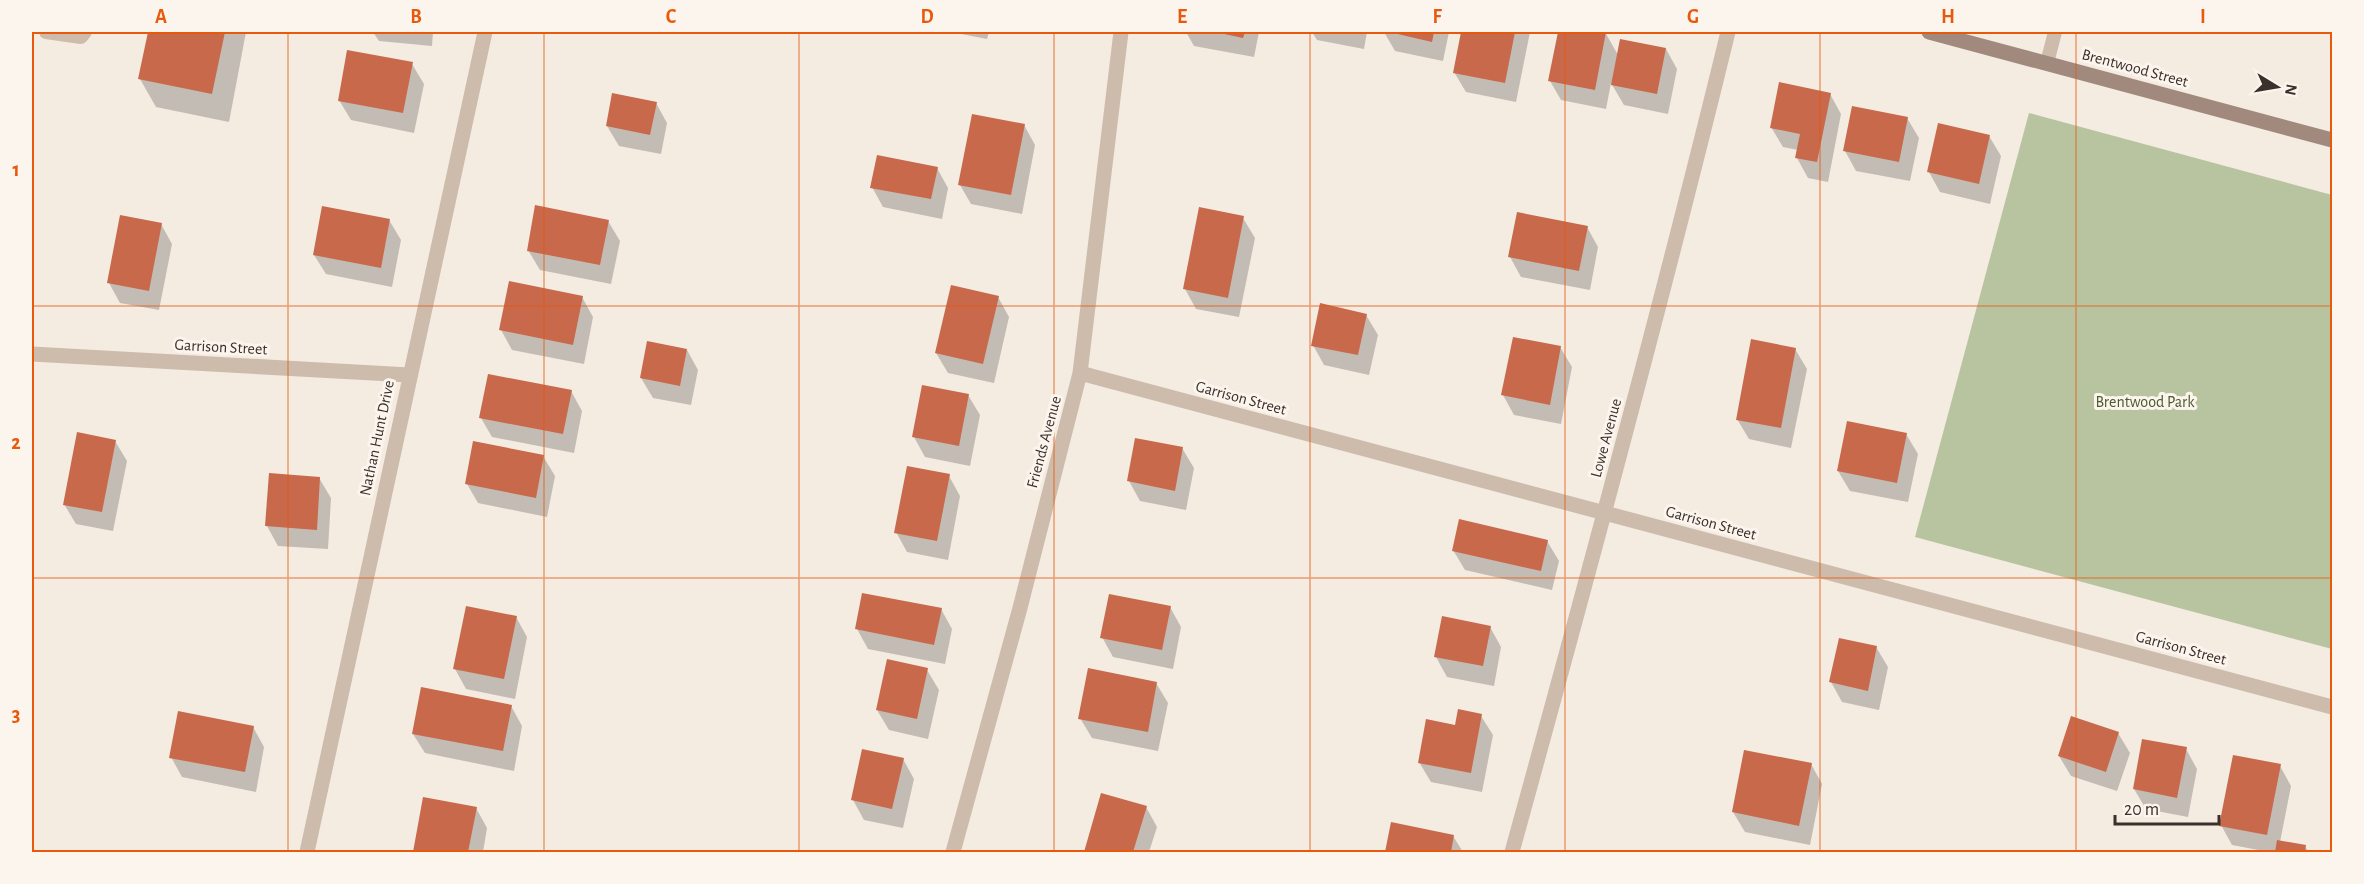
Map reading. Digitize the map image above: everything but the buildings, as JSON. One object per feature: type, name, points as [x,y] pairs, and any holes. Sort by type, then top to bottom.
[{"type":"main road","name":"Brentwood Street","points":[[1929,32],[2332,140]]},
{"type":"street","name":"Nathan Hunt Drive","points":[[307,852],[485,32]]},
{"type":"street","name":"Friends Avenue","points":[[953,852],[1023,597],[1080,373],[1120,32]]},
{"type":"street","name":"Lowe Avenue","points":[[1512,852],[1605,514],[1728,32]]},
{"type":"street","name":"Garrison Street","points":[[32,354],[409,375]]},
{"type":"street","name":"Garrison Street","points":[[1080,373],[2332,706]]},
{"type":"lane","points":[[46,32],[81,38],[85,32]]},
{"type":"lane","points":[[2047,63],[2055,32]]},
{"type":"green space","name":"Brentwood Park","points":[[2029,113],[2332,195],[2332,649],[1915,537]]}]
